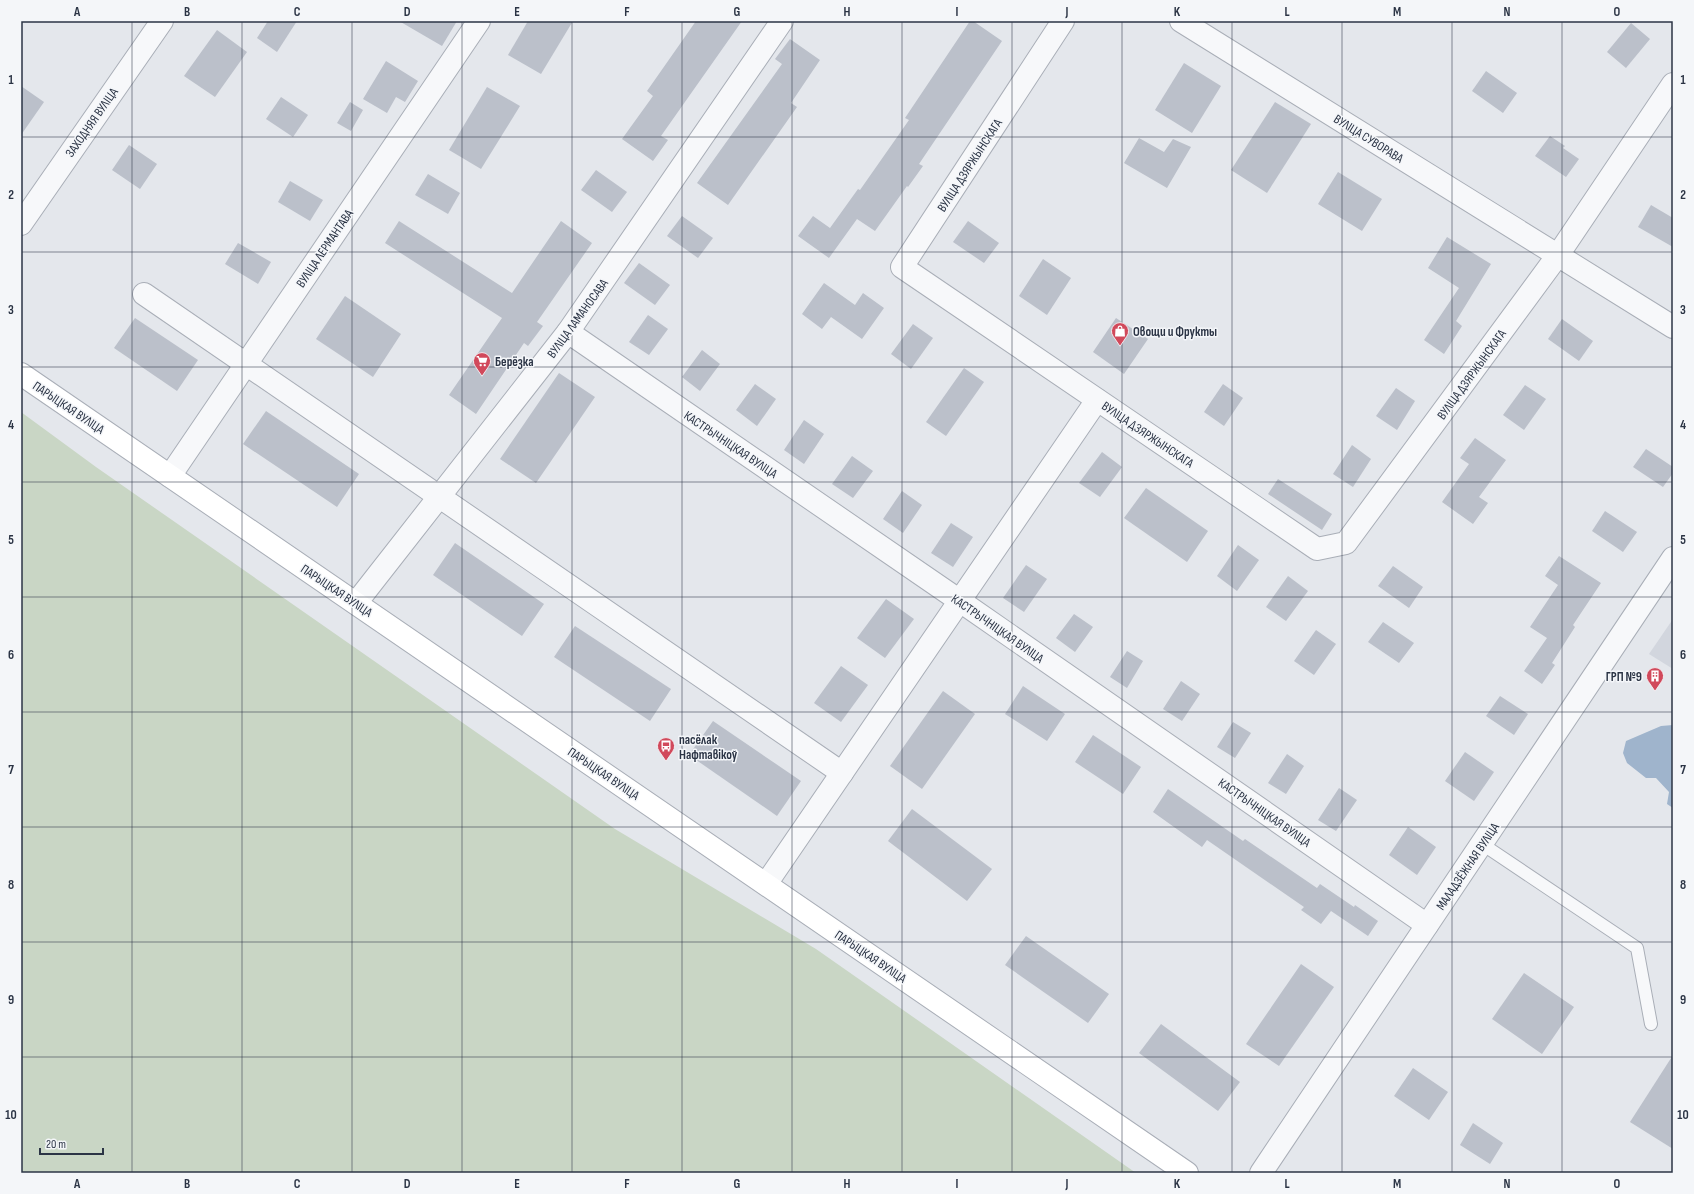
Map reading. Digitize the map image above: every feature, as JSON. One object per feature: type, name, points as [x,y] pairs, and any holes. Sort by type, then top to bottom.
[{"type":"main road","name":"ПАРЫЦКАЯ ВУЛІЦА","points":[[21,374],[1187,1173]]},
{"type":"street","name":"ЗАХОДНЯЯ ВУЛІЦА","points":[[24,214],[162,21]]},
{"type":"street","name":"ВУЛІЦА ЛЕРМАНТАВА","points":[[170,476],[479,21]]},
{"type":"street","name":"ВУЛІЦА ЛАМАНОСАВА","points":[[356,603],[568,332],[782,21]]},
{"type":"street","name":"ВУЛІЦА ДЗЯРЖЫНСКАГА","points":[[1063,21],[902,267],[1317,548],[1346,543],[1558,255]]},
{"type":"street","name":"ВУЛІЦА СУВОРАВА","points":[[1181,21],[1673,326]]},
{"type":"street","points":[[1558,255],[1673,84]]},
{"type":"street","points":[[144,294],[842,773]]},
{"type":"street","name":"КАСТРЫЧНІЦКАЯ ВУЛІЦА","points":[[568,332],[960,601],[1427,925]]},
{"type":"street","points":[[766,884],[1098,400]]},
{"type":"street","name":"МАЛАДЗЁЖНАЯ ВУЛІЦА","points":[[1261,1173],[1673,558]]},
{"type":"lane","points":[[1482,844],[1636,948],[1651,1024]]},
{"type":"shaded area","points":[[1673,619],[1673,669],[1649,654]]},
{"type":"green space","points":[[21,412],[96,467],[615,829],[816,949],[1136,1173],[21,1173]]},
{"type":"water","points":[[1673,725],[1673,808],[1667,804],[1669,792],[1656,778],[1646,778],[1627,763],[1623,753],[1626,741],[1661,726]]},
{"type":"building","points":[[268,21],[297,21],[277,52],[257,38]]},
{"type":"building","points":[[399,21],[457,21],[442,46]]},
{"type":"building","points":[[528,21],[573,21],[541,74],[508,55]]},
{"type":"building","points":[[696,21],[742,21],[661,136],[668,140],[653,161],[622,139],[653,96],[647,91]]},
{"type":"building","points":[[970,21],[973,21],[1002,41],[919,164],[923,166],[875,231],[857,219],[829,258],[798,236],[813,216],[830,228],[858,189],[860,190],[909,120],[905,118]]},
{"type":"building","points":[[1631,23],[1650,39],[1626,68],[1607,52]]},
{"type":"building","points":[[217,30],[247,52],[215,97],[184,76]]},
{"type":"building","points":[[790,39],[820,60],[791,103],[797,107],[728,205],[697,183],[782,64],[775,59]]},
{"type":"building","points":[[386,61],[418,81],[405,102],[396,97],[387,113],[363,99]]},
{"type":"building","points":[[1184,63],[1221,86],[1192,133],[1155,110]]},
{"type":"building","points":[[1486,71],[1517,93],[1503,113],[1472,91]]},
{"type":"building","points":[[21,86],[44,102],[21,135]]},
{"type":"building","points":[[487,87],[520,106],[481,169],[449,150]]},
{"type":"building","points":[[281,97],[308,115],[293,137],[266,119]]},
{"type":"building","points":[[350,102],[363,110],[351,131],[337,123]]},
{"type":"building","points":[[1275,102],[1311,124],[1267,193],[1231,170]]},
{"type":"building","points":[[1550,136],[1565,146],[1563,148],[1579,159],[1566,177],[1535,156]]},
{"type":"building","points":[[1139,138],[1164,152],[1173,139],[1191,147],[1167,188],[1124,163]]},
{"type":"building","points":[[129,145],[157,164],[140,189],[112,170]]},
{"type":"building","points":[[596,170],[627,192],[612,212],[581,190]]},
{"type":"building","points":[[1338,172],[1382,199],[1362,231],[1318,204]]},
{"type":"building","points":[[428,174],[460,193],[448,214],[415,195]]},
{"type":"building","points":[[290,181],[323,200],[310,221],[278,202]]},
{"type":"building","points":[[1651,205],[1673,218],[1673,247],[1638,227]]},
{"type":"building","points":[[682,216],[713,238],[698,258],[667,236]]},
{"type":"building","points":[[399,221],[512,293],[561,221],[592,243],[537,322],[543,326],[528,346],[524,343],[476,414],[449,395],[502,318],[385,243]]},
{"type":"building","points":[[968,221],[999,243],[984,263],[953,242]]},
{"type":"building","points":[[1447,237],[1491,264],[1456,321],[1462,326],[1444,354],[1424,340],[1459,288],[1428,268]]},
{"type":"building","points":[[238,243],[271,262],[258,284],[225,264]]},
{"type":"building","points":[[1043,259],[1071,278],[1047,315],[1019,296]]},
{"type":"building","points":[[639,263],[670,285],[655,305],[624,283]]},
{"type":"building","points":[[824,283],[855,305],[863,293],[884,308],[862,339],[831,317],[822,329],[802,314]]},
{"type":"building","points":[[345,296],[401,334],[373,377],[316,339]]},
{"type":"building","points":[[648,315],[668,329],[649,355],[629,342]]},
{"type":"building","points":[[135,318],[198,360],[177,391],[114,348]]},
{"type":"building","name":"Овощи и Фрукты","points":[[1116,318],[1148,339],[1124,374],[1093,352]]},
{"type":"building","points":[[1562,319],[1593,341],[1579,361],[1548,339]]},
{"type":"building","points":[[913,324],[933,338],[911,369],[891,354]]},
{"type":"building","points":[[702,350],[720,364],[700,391],[682,377]]},
{"type":"building","points":[[964,368],[984,382],[946,436],[926,422]]},
{"type":"building","points":[[559,373],[595,397],[536,483],[500,459]]},
{"type":"building","points":[[755,384],[776,399],[757,426],[736,410]]},
{"type":"building","points":[[1223,384],[1243,398],[1224,426],[1204,412]]},
{"type":"building","points":[[1525,385],[1546,399],[1524,430],[1503,415]]},
{"type":"building","points":[[1396,388],[1415,401],[1397,430],[1376,416]]},
{"type":"building","points":[[266,411],[359,474],[337,507],[243,444]]},
{"type":"building","points":[[804,420],[824,434],[804,464],[784,450]]},
{"type":"building","points":[[1475,438],[1506,460],[1479,497],[1488,503],[1473,524],[1442,502],[1469,464],[1460,458]]},
{"type":"building","points":[[1352,445],[1371,459],[1353,487],[1333,474]]},
{"type":"building","points":[[1646,449],[1673,467],[1673,473],[1663,487],[1633,467]]},
{"type":"building","points":[[1102,452],[1122,467],[1100,497],[1079,483]]},
{"type":"building","points":[[852,456],[873,471],[853,498],[832,484]]},
{"type":"building","points":[[1278,479],[1332,514],[1322,530],[1268,494]]},
{"type":"building","points":[[1146,488],[1208,531],[1187,562],[1124,518]]},
{"type":"building","points":[[902,491],[922,505],[903,533],[883,519]]},
{"type":"building","points":[[1605,511],[1637,532],[1623,552],[1592,531]]},
{"type":"building","points":[[951,523],[973,537],[953,567],[931,553]]},
{"type":"building","points":[[455,543],[544,604],[522,636],[433,575]]},
{"type":"building","points":[[1238,545],[1259,560],[1237,591],[1217,576]]},
{"type":"building","points":[[1559,556],[1601,583],[1573,625],[1575,627],[1552,663],[1555,665],[1542,684],[1524,671],[1547,638],[1530,627],[1558,585],[1545,576]]},
{"type":"building","points":[[1026,565],[1047,579],[1024,612],[1003,598]]},
{"type":"building","points":[[1393,566],[1423,587],[1409,608],[1378,586]]},
{"type":"building","points":[[1288,576],[1308,591],[1286,621],[1266,607]]},
{"type":"building","points":[[886,599],[914,619],[885,658],[857,638]]},
{"type":"building","points":[[1074,614],[1093,627],[1075,652],[1056,638]]},
{"type":"building","points":[[1383,622],[1414,643],[1399,663],[1368,642]]},
{"type":"building","points":[[575,626],[671,689],[650,721],[554,657]]},
{"type":"building","points":[[1316,630],[1336,644],[1314,675],[1294,661]]},
{"type":"building","points":[[1127,651],[1143,661],[1127,688],[1110,677]]},
{"type":"building","points":[[841,666],[868,685],[841,722],[814,703]]},
{"type":"building","points":[[1181,681],[1200,694],[1182,721],[1163,709]]},
{"type":"building","points":[[1023,686],[1065,714],[1047,741],[1005,714]]},
{"type":"building","points":[[943,691],[975,714],[922,789],[890,766]]},
{"type":"building","points":[[1500,696],[1528,714],[1514,735],[1486,716]]},
{"type":"building","points":[[713,721],[801,781],[777,816],[689,755]]},
{"type":"building","points":[[1233,722],[1251,733],[1235,758],[1217,747]]},
{"type":"building","points":[[1093,735],[1141,767],[1123,794],[1075,762]]},
{"type":"building","points":[[1465,752],[1494,772],[1474,801],[1445,781]]},
{"type":"building","points":[[1287,754],[1304,766],[1286,794],[1268,783]]},
{"type":"building","points":[[1339,788],[1357,800],[1336,831],[1318,820]]},
{"type":"building","points":[[1168,789],[1243,841],[1245,839],[1317,888],[1320,884],[1378,921],[1368,936],[1331,911],[1321,924],[1301,910],[1304,907],[1207,840],[1202,847],[1153,812]]},
{"type":"building","points":[[912,809],[992,869],[967,901],[888,841]]},
{"type":"building","points":[[1408,827],[1436,847],[1417,875],[1389,855]]},
{"type":"building","points":[[1026,936],[1109,994],[1088,1023],[1005,965]]},
{"type":"building","points":[[1301,964],[1334,987],[1279,1066],[1246,1044]]},
{"type":"building","points":[[1524,973],[1574,1007],[1542,1054],[1492,1019]]},
{"type":"building","points":[[1161,1024],[1240,1082],[1218,1111],[1139,1053]]},
{"type":"building","points":[[1673,1055],[1673,1149],[1630,1122]]},
{"type":"building","points":[[1413,1068],[1448,1092],[1429,1120],[1394,1096]]},
{"type":"building","points":[[1473,1123],[1503,1143],[1490,1164],[1460,1145]]},
{"type":"place","name":"Овощи и Фрукты","points":[[1120,346]]},
{"type":"place","name":"Берёзка","points":[[482,376]]},
{"type":"place","name":"ГРП №9","points":[[1655,691]]},
{"type":"place","name":"пасёлак Нафтавікоў","points":[[666,761]]}]
